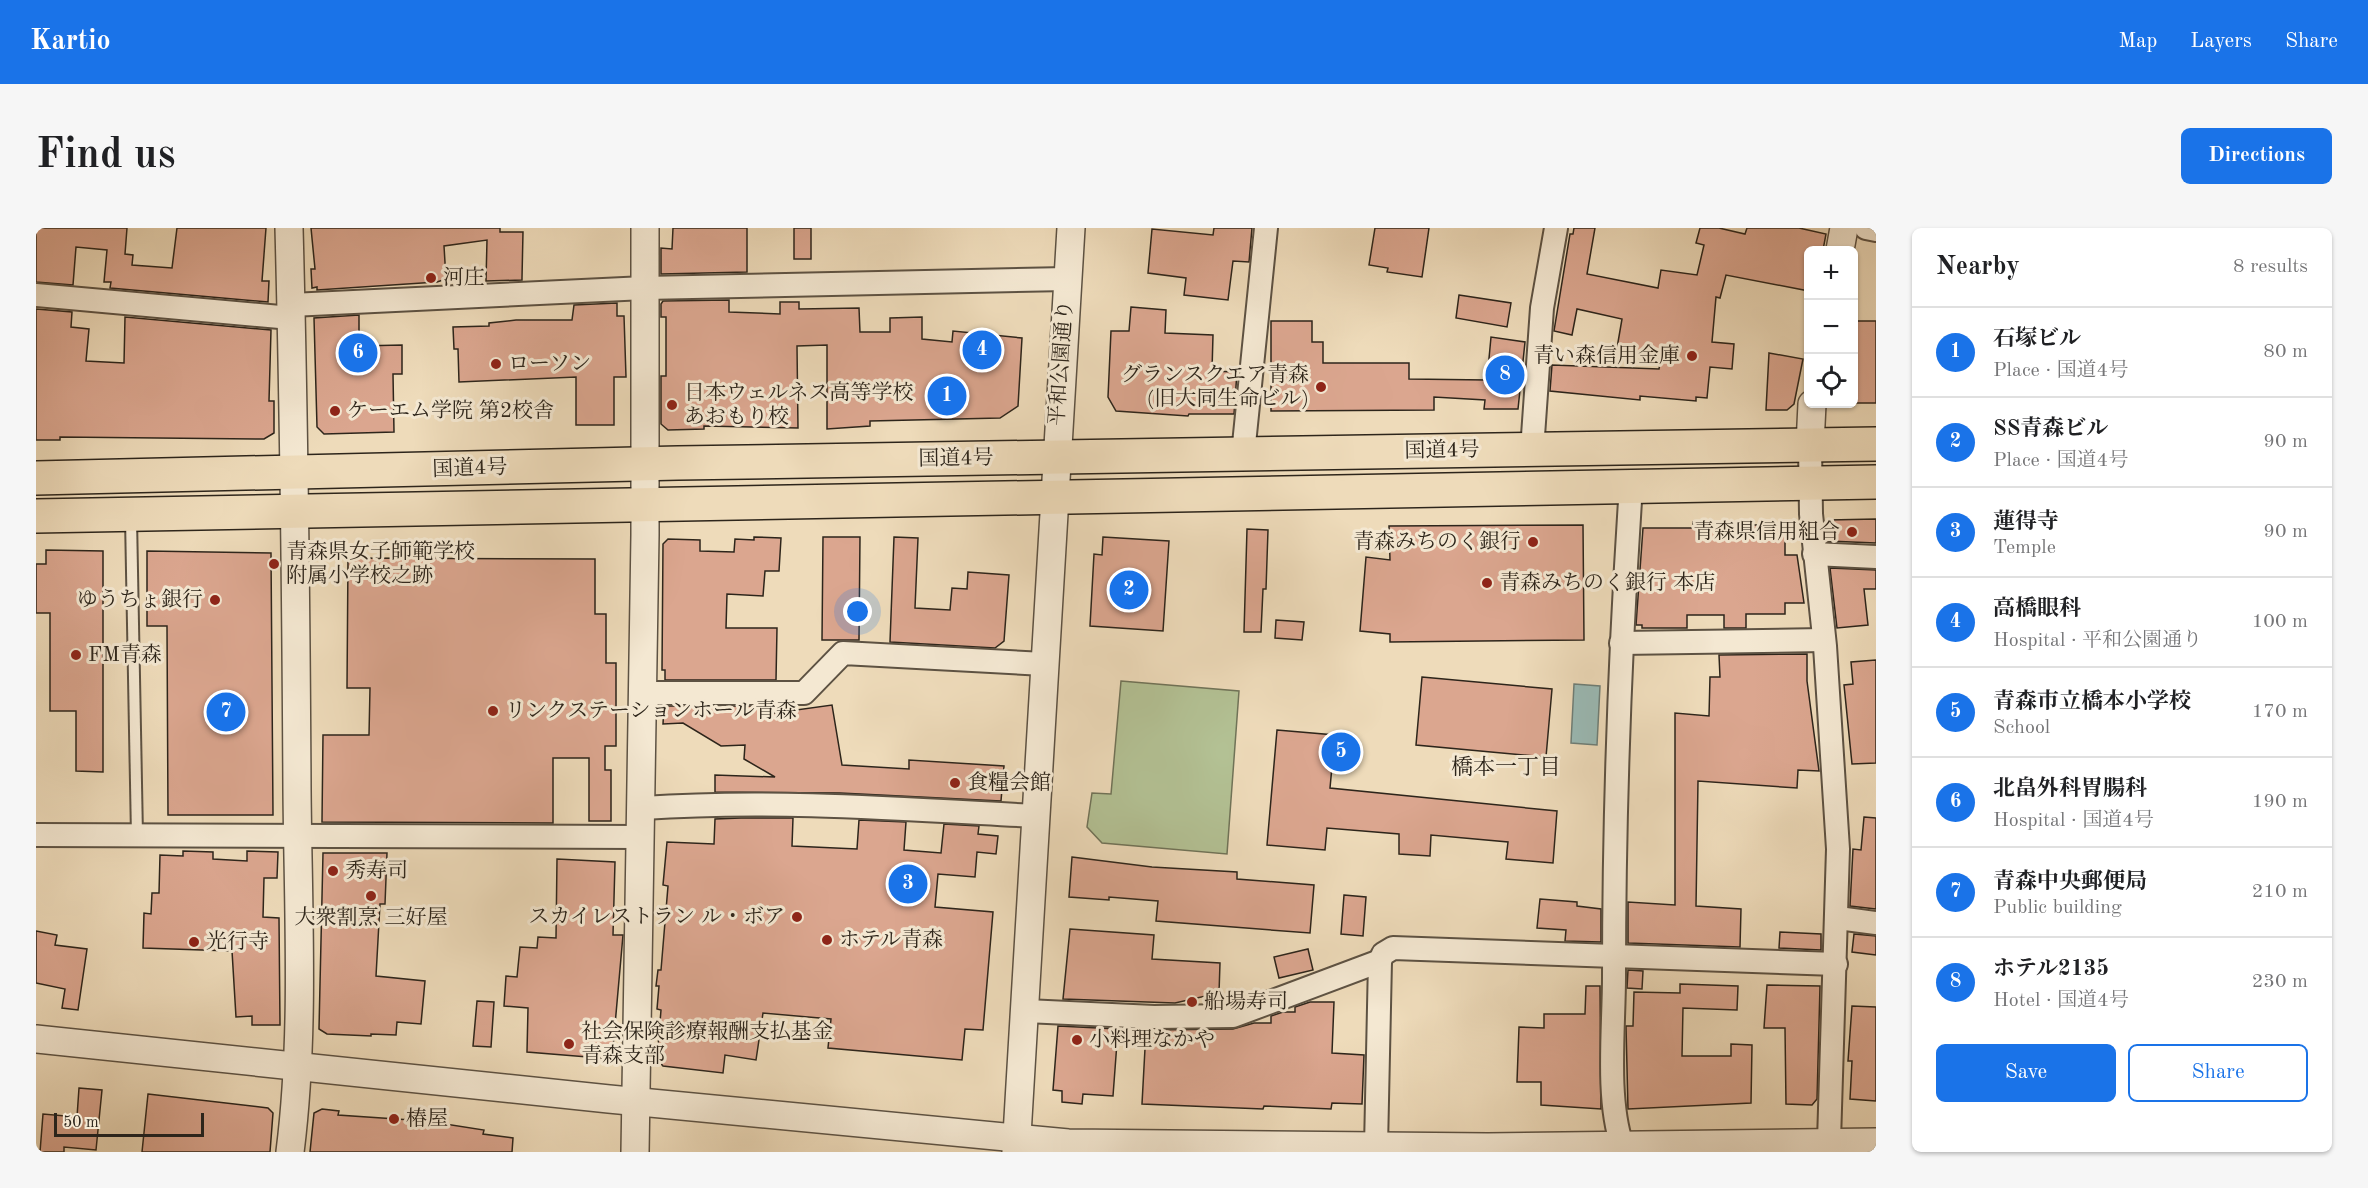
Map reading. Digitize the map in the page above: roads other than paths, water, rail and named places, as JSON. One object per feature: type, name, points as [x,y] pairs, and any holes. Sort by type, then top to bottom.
[{"type":"highway","name":"国道4号","points":[[36,478],[294,474],[645,464],[1876,444]]},
{"type":"highway","name":"国道4号","points":[[36,516],[1876,482]]},
{"type":"street","points":[[289,228],[295,511],[298,837],[298,1067],[290,1152]]},
{"type":"street","points":[[635,1152],[643,808],[645,228]]},
{"type":"street","name":"平和公園通り","points":[[1016,1146],[1026,1011],[1055,457],[1071,228]]},
{"type":"street","points":[[1243,454],[1266,228]]},
{"type":"street","points":[[1532,450],[1542,308],[1556,228]]},
{"type":"street","points":[[1841,246],[1844,228]]},
{"type":"street","points":[[1866,228],[1876,230]]},
{"type":"street","points":[[36,295],[291,311],[645,288],[1068,279]]},
{"type":"street","points":[[1812,408],[1810,482],[1839,849],[1829,1141]]},
{"type":"street","points":[[1623,1148],[1614,1114],[1614,955],[1621,643],[1631,486]]},
{"type":"street","points":[[1815,554],[1876,557]]},
{"type":"street","points":[[1621,643],[1824,640]]},
{"type":"street","points":[[644,693],[804,693],[843,653],[1044,664]]},
{"type":"street","points":[[643,808],[710,803],[797,804],[1036,816]]},
{"type":"street","points":[[36,835],[642,837]]},
{"type":"street","points":[[1838,918],[1876,923]]},
{"type":"street","points":[[1376,1147],[1380,962],[1383,954],[1393,948],[1836,964]]},
{"type":"street","points":[[1026,1011],[1154,1017],[1233,1016],[1380,962]]},
{"type":"street","points":[[36,1039],[637,1102],[1016,1146],[1068,1143],[1251,1149],[1623,1148],[1829,1141],[1876,1142]]},
{"type":"lane","points":[[131,514],[137,836]]},
{"type":"water","points":[[1574,684],[1600,686],[1597,745],[1571,743]]},
{"type":"place","name":"河庄","points":[[431,278]]},
{"type":"place","name":"高橋眼科","points":[[982,350]]},
{"type":"place","name":"北畠外科胃腸科","points":[[358,353]]},
{"type":"place","name":"青い森信用金庫","points":[[1692,356]]},
{"type":"place","name":"ローソン","points":[[496,364]]},
{"type":"place","name":"ホテル2135","points":[[1505,375]]},
{"type":"place","name":"グランスクエア青森 (旧大同生命ビル)","points":[[1321,387]]},
{"type":"place","name":"石塚ビル","points":[[947,396]]},
{"type":"place","name":"日本ウェルネス高等学校 あおもり校","points":[[672,405]]},
{"type":"place","name":"ケーエム学院 第2校舎","points":[[335,411]]},
{"type":"place","name":"青森県信用組合","points":[[1852,532]]},
{"type":"place","name":"青森みちのく銀行","points":[[1533,542]]},
{"type":"place","name":"青森県女子師範学校 附属小学校之跡","points":[[274,564]]},
{"type":"place","name":"青森みちのく銀行 本店","points":[[1487,583]]},
{"type":"place","name":"SS青森ビル","points":[[1129,590]]},
{"type":"place","name":"ゆうちょ銀行","points":[[215,600]]},
{"type":"place","name":"FM青森","points":[[76,655]]},
{"type":"place","name":"リンクステーションホール青森","points":[[493,711]]},
{"type":"place","name":"青森中央郵便局","points":[[226,712]]},
{"type":"place","name":"青森市立橋本小学校","points":[[1341,752]]},
{"type":"place","name":"食糧会館","points":[[955,783]]},
{"type":"place","name":"秀寿司","points":[[333,871]]},
{"type":"place","name":"蓮得寺","points":[[908,884]]},
{"type":"place","name":"大衆割烹 三好屋","points":[[371,896]]},
{"type":"place","name":"スカイレストラン ル・ボア","points":[[797,917]]},
{"type":"place","name":"ホテル青森","points":[[827,940]]},
{"type":"place","name":"光行寺","points":[[194,942]]},
{"type":"place","name":"船場寿司","points":[[1192,1002]]},
{"type":"place","name":"小料理なかや","points":[[1077,1040]]},
{"type":"place","name":"社会保険診療報酬支払基金 青森支部","points":[[569,1044]]},
{"type":"place","name":"椿屋","points":[[394,1119]]},
{"type":"district","name":"橋本一丁目","points":[[1506,768]]}]
